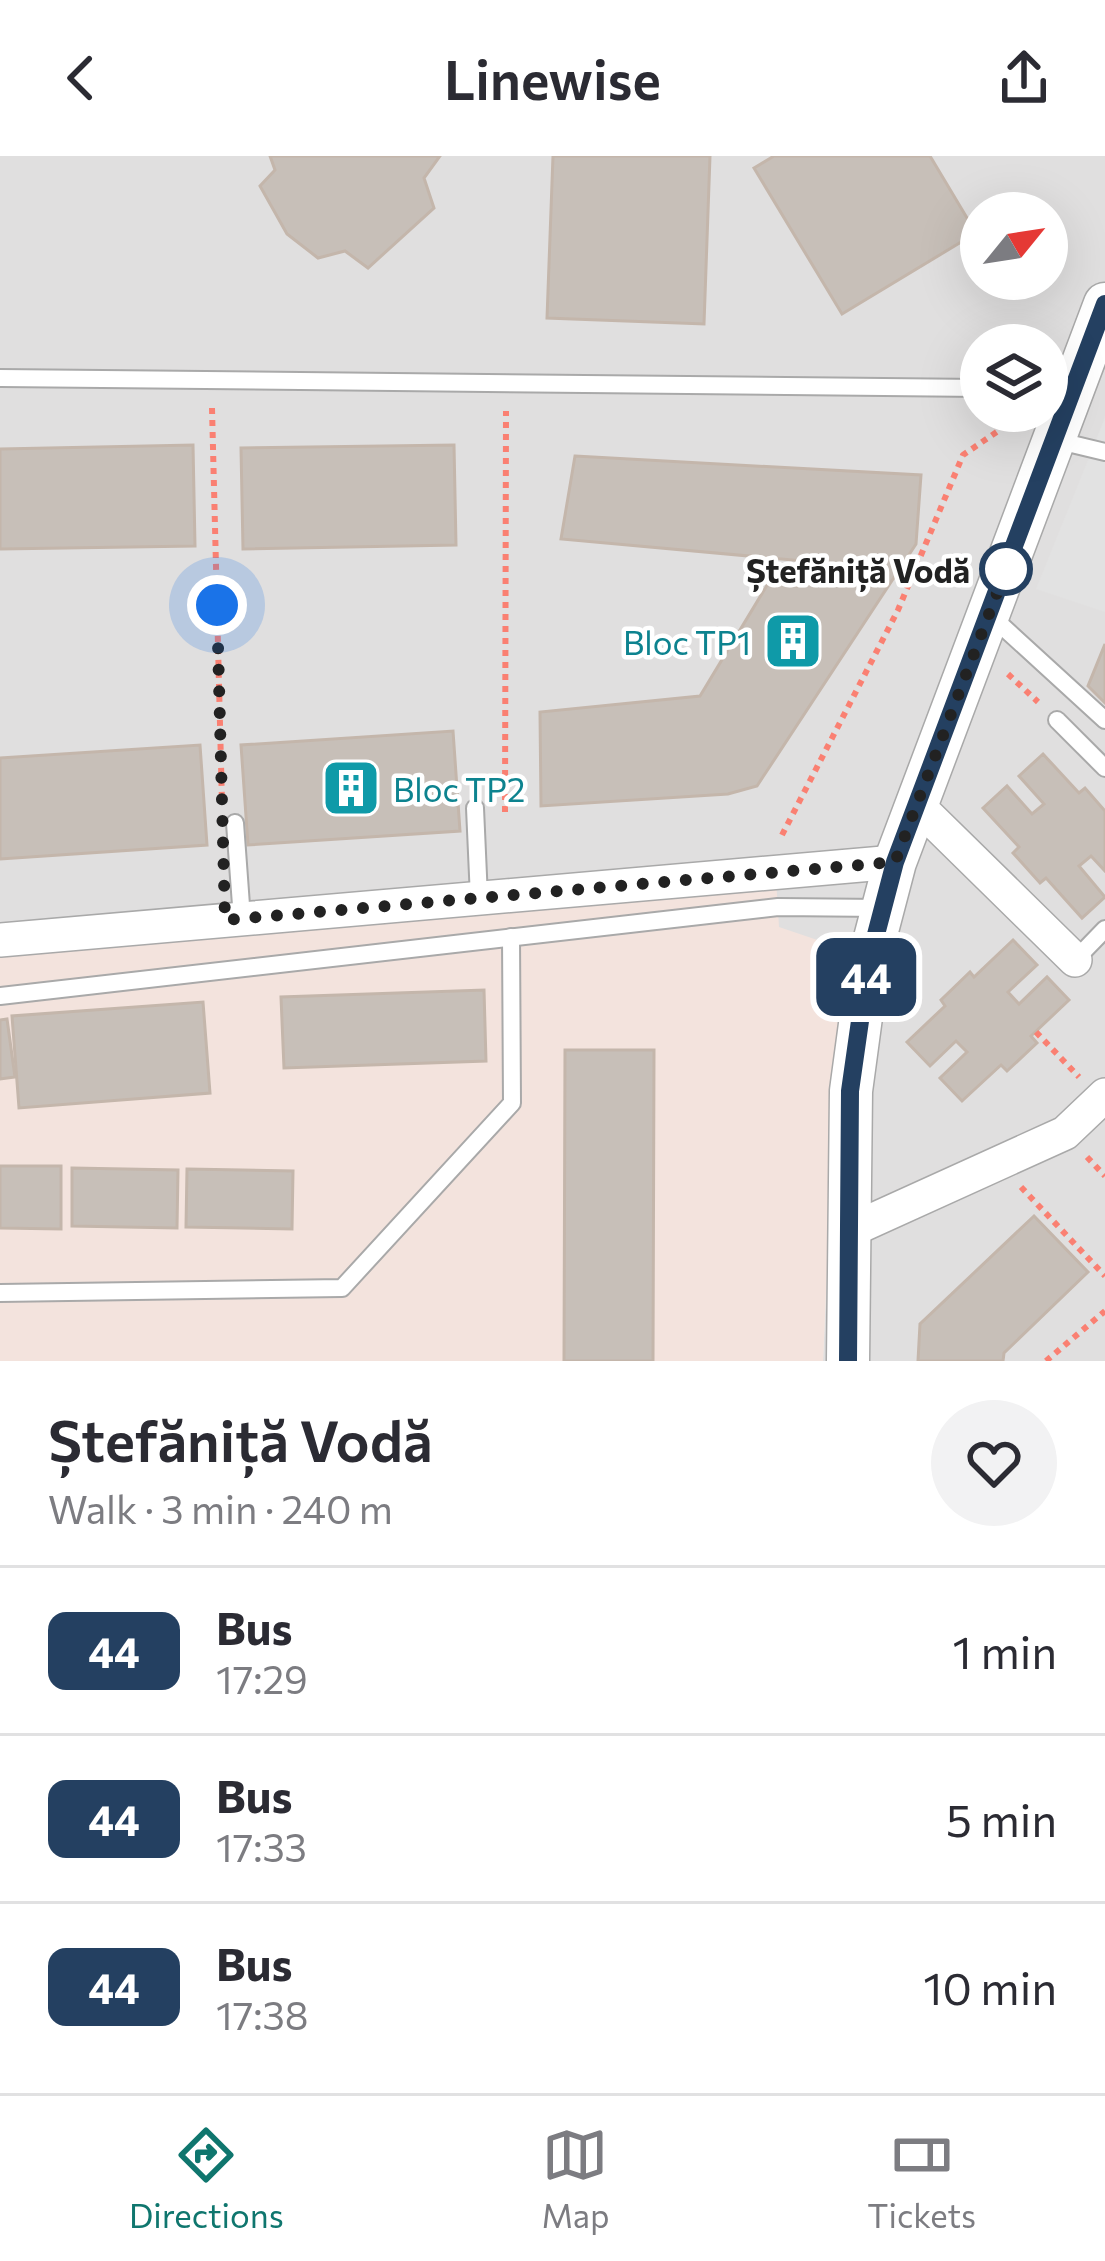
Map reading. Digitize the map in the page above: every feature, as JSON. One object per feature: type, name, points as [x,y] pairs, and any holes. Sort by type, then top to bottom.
[{"type":"street","points":[[1068,374],[1105,304]]},
{"type":"street","points":[[848,1361],[850,1091],[868,965],[895,862],[989,614],[1039,432]]},
{"type":"street","points":[[917,805],[1075,960]]},
{"type":"street","points":[[0,940],[895,862]]},
{"type":"street","points":[[849,1231],[1065,1133],[1093,1088]]},
{"type":"lane","points":[[0,378],[960,388]]},
{"type":"lane","points":[[1056,432],[1105,452]]},
{"type":"lane","points":[[989,614],[1105,720]]},
{"type":"lane","points":[[1057,720],[1105,768]]},
{"type":"lane","points":[[476,808],[479,898]]},
{"type":"lane","points":[[235,824],[242,919]]},
{"type":"lane","points":[[0,997],[778,907],[883,908]]},
{"type":"lane","points":[[1075,960],[1105,929]]},
{"type":"lane","points":[[0,1293],[342,1288],[512,1103],[511,938]]},
{"type":"path","points":[[212,380],[222,803]]},
{"type":"path","points":[[506,384],[506,826]]},
{"type":"path","points":[[766,873],[795,804],[898,610],[963,455],[1025,432]]},
{"type":"path","points":[[997,664],[1057,720]]},
{"type":"path","points":[[1036,1032],[1093,1088]]},
{"type":"path","points":[[999,1163],[1105,1276]]},
{"type":"path","points":[[1046,1361],[1105,1311]]},
{"type":"shaded area","points":[[0,156],[1105,156],[1105,1361],[823,1361],[841,948],[0,953]]},
{"type":"shaded area","points":[[1105,418],[1105,612],[1036,589]]},
{"type":"shaded area","points":[[776,879],[779,927],[841,948],[823,1361],[0,1361],[0,953]]},
{"type":"building","points":[[270,156],[440,156],[424,178],[434,208],[368,268],[345,251],[318,258],[287,234],[260,186],[275,170]]},
{"type":"building","points":[[553,156],[710,156],[704,324],[547,318]]},
{"type":"building","points":[[774,156],[930,156],[960,206],[960,243],[842,314],[754,168]]},
{"type":"building","points":[[193,445],[195,546],[0,549],[0,449]]},
{"type":"building","points":[[454,445],[456,545],[243,549],[241,448]]},
{"type":"building","name":"Bloc TP1","points":[[575,456],[921,475],[916,544],[757,786],[728,794],[541,806],[540,712],[700,696],[769,582],[797,586],[804,561],[561,539]]},
{"type":"building","points":[[1105,644],[1105,703],[1088,686]]},
{"type":"building","name":"Bloc TP2","points":[[453,731],[460,831],[248,845],[241,745]]},
{"type":"building","points":[[200,745],[207,845],[0,859],[0,758]]},
{"type":"building","points":[[1043,754],[1079,793],[1085,788],[1105,811],[1105,871],[1091,856],[1079,866],[1105,897],[1082,918],[1046,878],[1040,883],[1013,853],[1019,847],[983,808],[1007,786],[1032,814],[1044,804],[1019,776]]},
{"type":"building","points":[[1013,940],[1037,965],[1008,992],[1019,1004],[1047,977],[1069,1000],[1031,1036],[1037,1043],[1007,1071],[1001,1065],[962,1101],[940,1078],[967,1052],[956,1041],[930,1066],[907,1042],[945,1006],[941,1000],[970,972],[974,977]]},
{"type":"building","points":[[484,990],[486,1061],[284,1068],[281,997]]},
{"type":"building","points":[[203,1002],[210,1093],[19,1108],[12,1016]]},
{"type":"building","points":[[7,1019],[15,1077],[0,1079],[0,1020]]},
{"type":"building","points":[[565,1050],[654,1050],[653,1361],[564,1361]]},
{"type":"building","points":[[0,1166],[61,1166],[61,1229],[0,1228]]},
{"type":"building","points":[[72,1168],[178,1170],[177,1228],[72,1226]]},
{"type":"building","points":[[187,1169],[293,1171],[292,1229],[186,1227]]},
{"type":"building","points":[[1034,1216],[1088,1272],[1004,1353],[1003,1361],[918,1361],[920,1324]]},
{"type":"bus line","name":"44","points":[[848,1361],[850,1091],[868,965],[895,862],[1105,304]]},
{"type":"place","name":"Ștefăniță Vodă","points":[[1006,569]]},
{"type":"place","name":"Bloc TP1","points":[[793,641]]},
{"type":"place","name":"Bloc TP2","points":[[351,788]]},
{"type":"route","points":[[217,605],[225,920],[895,862],[1011,556],[1006,569]]}]
